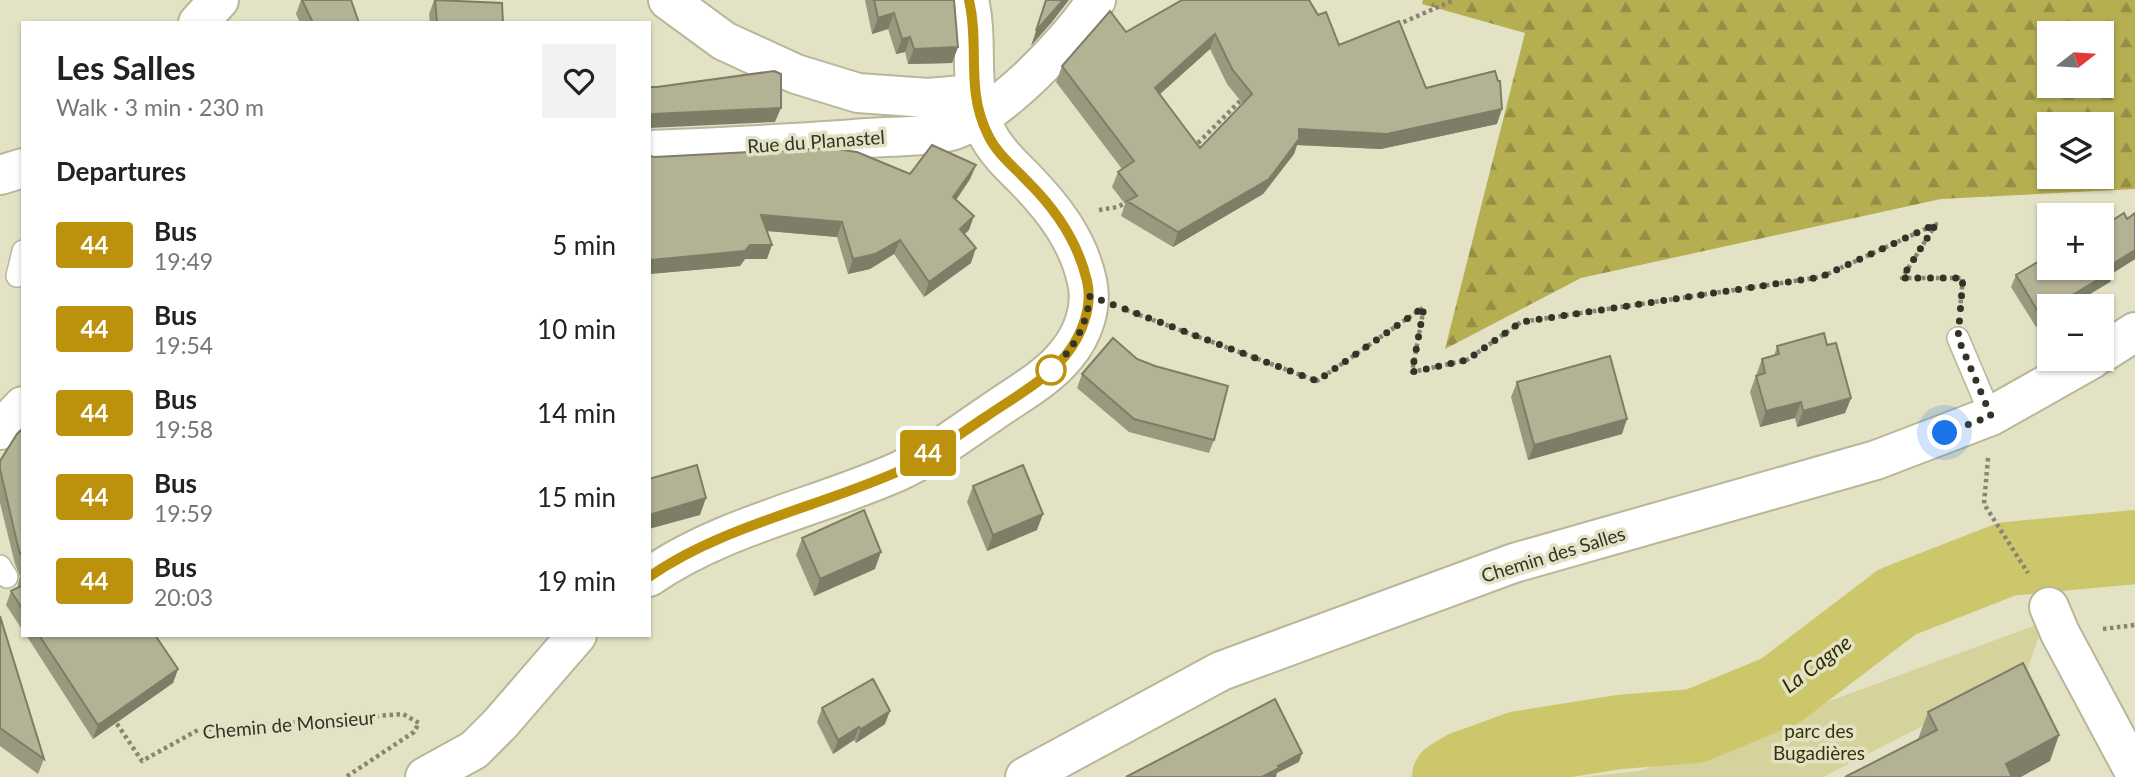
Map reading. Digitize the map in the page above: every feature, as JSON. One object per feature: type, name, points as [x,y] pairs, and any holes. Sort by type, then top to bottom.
[{"type":"street","points":[[200,21],[219,0]]},
{"type":"street","points":[[668,0],[724,41],[796,74],[858,93],[928,98],[977,106]]},
{"type":"street","points":[[651,576],[731,534],[899,471],[953,439],[1032,385],[1058,365],[1073,347],[1088,311],[1090,296],[1080,257],[1069,232],[1033,187],[995,148],[977,106],[973,15],[969,0]]},
{"type":"street","name":"Rue du Planastel","points":[[651,150],[947,132],[977,106],[999,105],[1081,23],[1096,0]]},
{"type":"street","points":[[0,175],[21,169]]},
{"type":"street","points":[[2114,345],[2135,332]]},
{"type":"street","name":"Chemin des Salles","points":[[1026,777],[1221,671],[1514,563],[1876,460],[1991,416],[2071,371]]},
{"type":"street","points":[[0,430],[21,408]]},
{"type":"street","points":[[2049,607],[2060,633],[2135,773]]},
{"type":"street","points":[[425,777],[474,750],[515,708],[575,637]]},
{"type":"lane","points":[[17,276],[21,259]]},
{"type":"lane","points":[[1958,338],[1991,416]]},
{"type":"path","points":[[1386,29],[1454,0]]},
{"type":"path","points":[[1191,150],[1251,93]]},
{"type":"path","points":[[1091,210],[1117,207],[1133,200]]},
{"type":"path","points":[[1090,296],[1317,381],[1424,307],[1412,372],[1467,360],[1521,322],[1821,277],[1936,224],[1902,278],[1963,278],[1958,338]]},
{"type":"path","points":[[1984,504],[2049,607]]},
{"type":"path","name":"Chemin de Monsieur","points":[[107,709],[142,761],[198,730],[403,714],[419,723],[414,732],[346,777]]},
{"type":"green space","points":[[1423,0],[2135,0],[2135,189],[1941,199],[1581,278],[1445,349],[1525,33],[1422,4]]},
{"type":"green space","name":"parc des Bugadières","points":[[2044,622],[2026,673],[1823,777],[1582,777],[1640,771]]},
{"type":"building","points":[[302,0],[351,0],[358,21],[312,21]]},
{"type":"building","points":[[435,0],[502,3],[503,21],[437,21]]},
{"type":"building","points":[[874,0],[954,0],[958,47],[914,49],[910,37],[902,39],[894,13],[878,18]]},
{"type":"building","points":[[1046,0],[1063,0],[1036,31]]},
{"type":"building","points":[[1182,0],[1309,0],[1318,15],[1326,12],[1339,45],[1399,21],[1426,88],[1495,71],[1500,81],[1502,109],[1387,134],[1299,129],[1299,139],[1269,179],[1178,232],[1127,201],[1137,196],[1118,172],[1134,161],[1062,66],[1110,11],[1126,32]],"holes":[[[1215,34],[1232,69],[1252,94],[1200,148],[1155,88]]]},
{"type":"building","points":[[774,71],[781,74],[781,108],[651,114],[651,87]]},
{"type":"building","points":[[932,145],[976,165],[953,197],[974,216],[960,229],[976,248],[929,282],[900,240],[875,254],[853,259],[842,222],[761,215],[772,245],[750,245],[745,251],[651,260],[651,156],[829,148],[857,152],[910,174]]},
{"type":"building","points":[[2124,213],[2127,219],[2135,213],[2135,250],[2114,263],[2114,219]]},
{"type":"building","points":[[2037,262],[2037,280],[2097,280],[2074,294],[2037,294],[2037,310],[2016,275]]},
{"type":"building","points":[[1824,333],[1827,345],[1836,343],[1851,398],[1803,411],[1801,402],[1766,411],[1756,376],[1765,373],[1762,359],[1779,354],[1777,346]]},
{"type":"building","points":[[1113,338],[1137,359],[1228,386],[1214,440],[1134,419],[1082,374]]},
{"type":"building","points":[[1610,356],[1627,419],[1534,445],[1517,382]]},
{"type":"building","points":[[21,430],[21,554],[0,469],[0,461]]},
{"type":"building","points":[[697,465],[706,498],[651,514],[651,478]]},
{"type":"building","points":[[1023,465],[1043,514],[993,535],[973,486]]},
{"type":"building","points":[[864,510],[881,552],[820,579],[802,538]]},
{"type":"building","points":[[21,586],[21,607],[11,591]]},
{"type":"building","points":[[0,616],[44,759],[0,728]]},
{"type":"building","points":[[40,637],[156,637],[178,669],[98,725]]},
{"type":"building","points":[[2023,663],[2059,735],[2006,764],[2012,777],[1845,777],[1937,730],[1928,712]]},
{"type":"building","points":[[873,679],[890,711],[838,740],[822,708]]},
{"type":"building","points":[[1275,699],[1302,753],[1262,777],[1126,777]]},
{"type":"waterway","name":"La Cagne","points":[[1449,777],[1464,768],[1519,748],[1619,732],[1695,726],[1780,691],[1897,602],[2007,559],[2135,547]]},
{"type":"bus line","name":"44","points":[[651,576],[731,534],[899,471],[953,439],[1032,385],[1058,365],[1073,347],[1088,311],[1090,296],[1085,271],[1069,232],[1058,216],[995,148],[986,132],[974,94],[973,15],[969,0]]},
{"type":"route","points":[[1051,370],[1045,375],[1058,365],[1073,347],[1088,311],[1090,296],[1317,381],[1424,307],[1412,372],[1467,360],[1521,322],[1821,277],[1936,224],[1902,278],[1963,278],[1958,338],[1991,416],[1945,433]]}]
